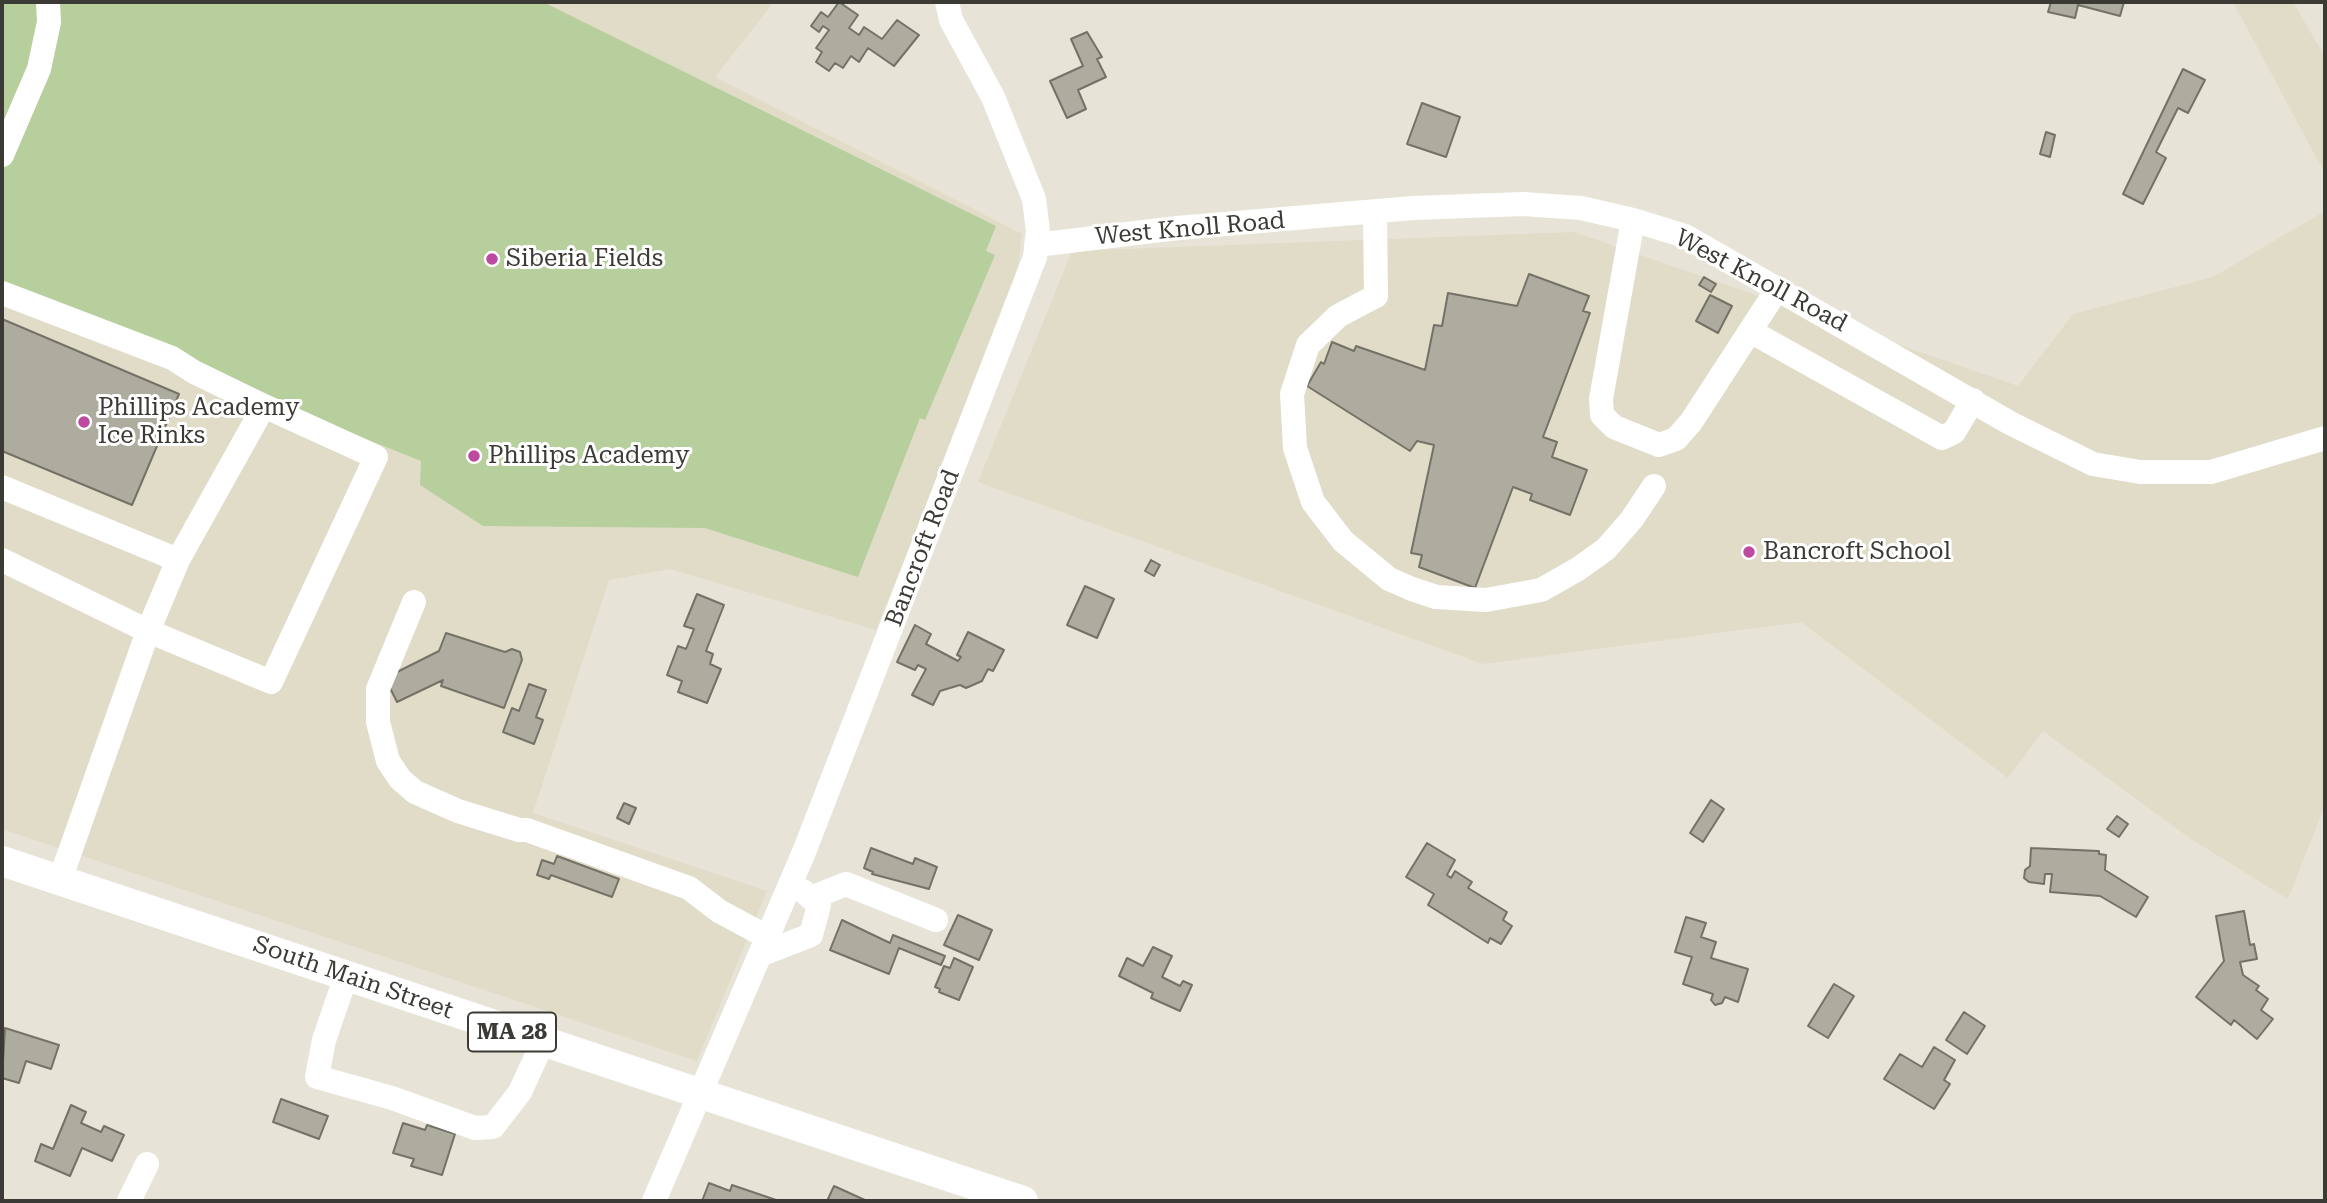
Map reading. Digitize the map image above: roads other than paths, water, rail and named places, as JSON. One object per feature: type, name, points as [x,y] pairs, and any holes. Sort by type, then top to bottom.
[{"type":"main road","name":"South Main Street","points":[[2,861],[542,1042],[703,1092],[1023,1201]]},
{"type":"street","points":[[2,155],[40,69],[49,22],[48,2]]},
{"type":"street","name":"Bancroft Road","points":[[654,1201],[792,882],[1005,341],[1035,257],[1038,231],[1034,199],[993,97],[951,20],[947,2]]},
{"type":"street","name":"West Knoll Road","points":[[1036,244],[1177,228],[1375,212],[1523,204],[1581,208],[1685,236],[2051,445],[2092,464],[2140,472],[2211,472],[2325,438]]},
{"type":"street","points":[[1375,212],[1376,296],[1338,316],[1308,345],[1292,394],[1295,448],[1313,502],[1350,548],[1389,579],[1436,597],[1486,600],[1541,590],[1606,549],[1654,486]]},
{"type":"street","points":[[1633,220],[1601,399],[1602,415],[1614,427],[1660,445],[1676,439],[1691,422],[1778,288]]},
{"type":"street","points":[[2,293],[172,358],[194,372],[264,406],[376,457],[271,682],[148,631],[2,560]]},
{"type":"street","points":[[1751,331],[1942,438],[1954,432],[1973,400]]},
{"type":"street","points":[[60,880],[148,631],[178,560],[264,406]]},
{"type":"street","points":[[2,486],[178,560]]},
{"type":"street","points":[[414,602],[378,689],[381,735],[387,761],[400,779],[415,792],[458,811],[519,830],[527,830],[689,888],[765,946],[811,935],[819,905],[792,882]]},
{"type":"street","points":[[811,898],[846,884],[936,920]]},
{"type":"street","points":[[346,976],[324,1040],[317,1077],[392,1098],[475,1128],[493,1127],[520,1092],[542,1042]]},
{"type":"street","points":[[129,1201],[147,1164]]},
{"type":"place","name":"Siberia Fields","points":[[492,259]]},
{"type":"place","name":"Phillips Academy Ice Rinks","points":[[84,422]]},
{"type":"place","name":"Phillips Academy","points":[[474,456]]},
{"type":"place","name":"Bancroft School","points":[[1749,552]]}]
